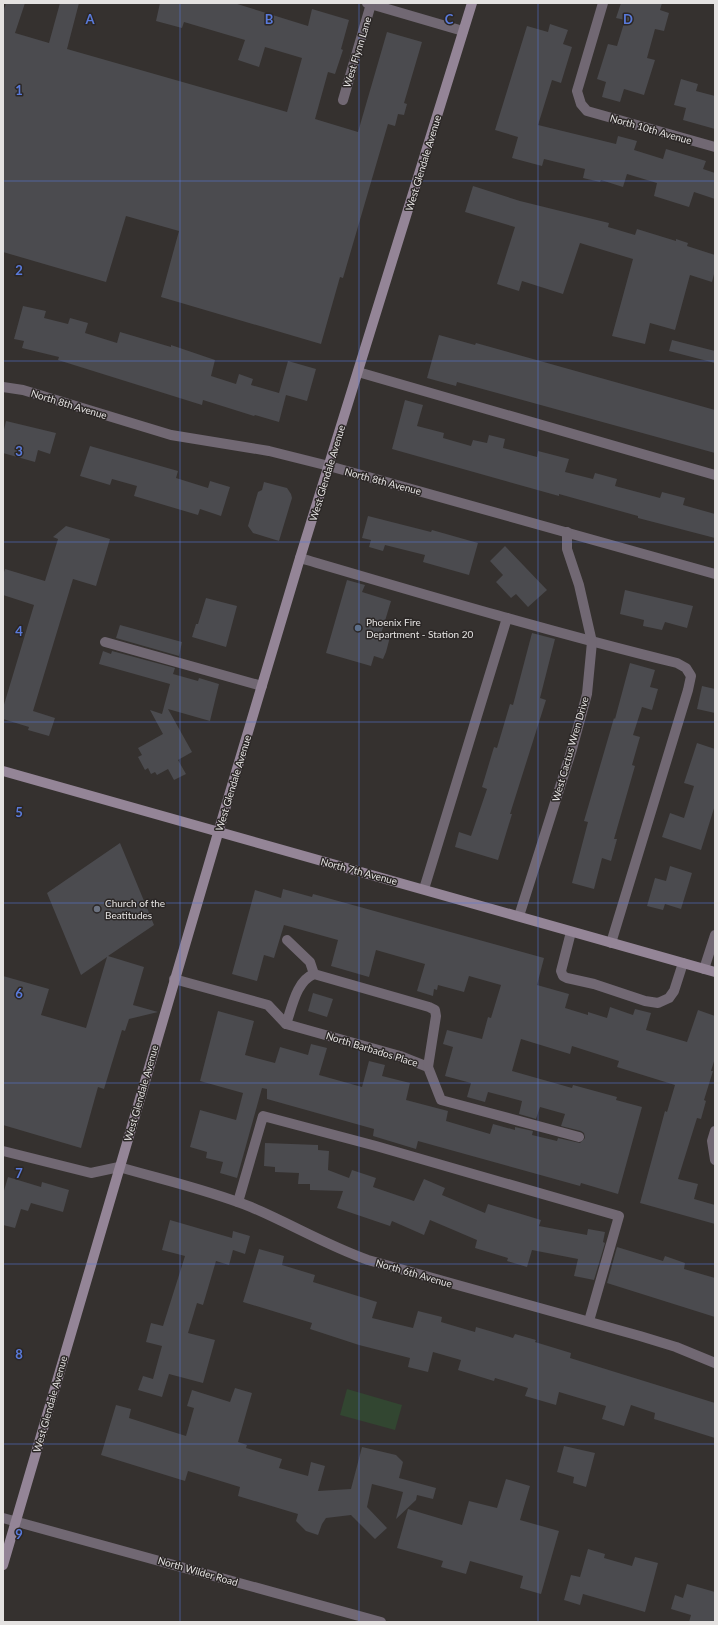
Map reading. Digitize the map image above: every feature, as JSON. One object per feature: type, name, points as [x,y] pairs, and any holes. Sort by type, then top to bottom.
[{"type":"main road","name":"West Glendale Avenue","points":[[3,1565],[174,980],[300,558],[472,3]]},
{"type":"main road","name":"North 7th Avenue","points":[[3,771],[715,972]]},
{"type":"street","name":"North 10th Avenue","points":[[603,3],[577,91],[581,104],[587,111],[715,147]]},
{"type":"street","points":[[369,4],[464,31]]},
{"type":"street","name":"West Flynn Lane","points":[[343,100],[369,4]]},
{"type":"street","points":[[358,372],[715,475]]},
{"type":"street","name":"North 8th Avenue","points":[[3,387],[23,390],[171,435],[269,451],[329,466],[715,574]]},
{"type":"street","name":"West Cactus Wren Drive","points":[[519,916],[576,735],[586,694],[592,642],[579,585],[567,549],[567,532]]},
{"type":"street","points":[[300,558],[592,642],[677,663],[686,668],[692,676],[611,943]]},
{"type":"street","points":[[424,889],[507,618]]},
{"type":"street","points":[[105,642],[262,686]]},
{"type":"street","points":[[571,932],[561,971],[563,976],[616,990],[645,1000],[658,1003],[669,998],[674,991],[683,963]]},
{"type":"street","points":[[704,969],[715,936]]},
{"type":"street","points":[[287,940],[310,962],[314,974]]},
{"type":"street","points":[[174,980],[268,1005],[286,1024],[301,985],[307,977],[314,974],[429,1007],[435,1010],[436,1016],[428,1066]]},
{"type":"street","name":"North Barbados Place","points":[[286,1024],[400,1056],[428,1066],[441,1100],[579,1137]]},
{"type":"street","points":[[238,1202],[263,1116],[376,1146],[620,1216],[589,1321]]},
{"type":"street","points":[[715,1131],[712,1141],[715,1160]]},
{"type":"street","points":[[3,1151],[91,1173],[119,1168]]},
{"type":"street","name":"North 6th Avenue","points":[[119,1168],[217,1194],[238,1202],[348,1253],[676,1347],[715,1363]]},
{"type":"street","name":"North Wilder Road","points":[[3,1518],[381,1622]]},
{"type":"green space","points":[[347,1389],[402,1405],[395,1430],[340,1415]]},
{"type":"building","points":[[6,3],[25,3],[15,33],[49,43],[60,3],[79,3],[67,49],[287,112],[302,58],[265,47],[259,67],[238,60],[245,40],[184,22],[182,28],[156,21],[160,3],[234,3],[308,26],[312,9],[349,20],[341,49],[343,50],[335,74],[328,72],[315,119],[358,132],[387,32],[422,42],[404,103],[407,104],[404,115],[398,114],[395,126],[388,124],[343,278],[340,277],[321,344],[161,297],[179,231],[126,216],[106,282],[3,252],[3,12]]},
{"type":"building","points":[[621,3],[662,3],[660,10],[669,13],[664,31],[655,29],[647,58],[655,60],[644,95],[624,89],[620,102],[602,97],[606,82],[597,79],[608,44],[617,46],[625,20],[616,18]]},
{"type":"building","points":[[550,24],[568,30],[563,44],[572,47],[561,83],[552,80],[538,125],[616,144],[618,136],[637,141],[634,150],[663,159],[666,149],[706,161],[703,169],[715,173],[715,199],[694,192],[689,207],[654,196],[657,183],[627,174],[623,187],[601,180],[600,182],[583,178],[585,169],[544,159],[542,166],[512,158],[518,137],[495,130],[527,26],[548,32]]},
{"type":"building","points":[[681,79],[698,84],[696,91],[715,96],[715,129],[683,120],[686,108],[674,105]]},
{"type":"building","points":[[473,186],[520,201],[609,223],[608,227],[635,235],[637,229],[676,241],[676,239],[688,243],[687,246],[715,255],[715,270],[712,282],[690,275],[675,330],[650,323],[645,344],[612,336],[633,259],[580,243],[563,294],[522,281],[519,291],[497,284],[515,227],[465,212]]},
{"type":"building","points":[[23,306],[46,311],[44,318],[68,324],[70,318],[88,323],[85,333],[117,343],[120,332],[171,347],[171,345],[215,360],[211,376],[236,384],[239,374],[253,379],[251,385],[279,393],[288,361],[316,369],[307,401],[286,395],[279,422],[203,400],[202,405],[58,360],[59,357],[22,348],[24,341],[14,339]]},
{"type":"building","points":[[439,335],[475,345],[476,343],[715,410],[715,453],[457,382],[456,386],[427,378]]},
{"type":"building","points":[[672,340],[715,351],[715,363],[669,351]]},
{"type":"building","points":[[405,400],[423,405],[417,426],[444,433],[443,438],[471,446],[473,440],[487,443],[489,435],[505,439],[503,448],[537,457],[538,451],[569,459],[565,472],[593,479],[595,473],[617,479],[615,486],[660,498],[662,492],[685,498],[683,505],[715,514],[715,538],[392,449]]},
{"type":"building","points":[[6,421],[56,433],[50,454],[38,450],[35,462],[3,453],[3,434]]},
{"type":"building","points":[[90,446],[178,471],[176,478],[208,488],[210,481],[230,487],[221,516],[200,509],[198,515],[134,496],[137,486],[112,479],[110,485],[80,476]]},
{"type":"building","points":[[264,482],[287,488],[291,494],[292,498],[279,541],[253,533],[248,526],[258,492],[262,490]]},
{"type":"building","points":[[368,516],[431,532],[432,530],[478,543],[469,575],[423,562],[425,555],[385,545],[383,551],[369,547],[371,540],[362,538]]},
{"type":"building","points":[[66,526],[110,539],[96,586],[73,579],[33,711],[55,718],[49,736],[28,730],[29,727],[3,719],[3,708],[34,605],[3,595],[3,575],[5,569],[45,581],[58,539],[53,537]]},
{"type":"building","points":[[505,546],[547,590],[528,607],[516,594],[511,598],[496,582],[503,575],[490,561]]},
{"type":"building","name":"Phoenix Fire Department - Station 20","points":[[347,580],[365,585],[362,592],[391,601],[381,634],[390,637],[386,652],[383,659],[374,656],[371,666],[326,653]]},
{"type":"building","points":[[625,590],[693,606],[687,628],[665,622],[662,630],[643,626],[644,620],[620,614]]},
{"type":"building","points":[[206,598],[237,606],[226,647],[192,637],[196,624],[198,624]]},
{"type":"building","points":[[120,625],[182,642],[179,656],[116,638]]},
{"type":"building","points":[[532,633],[555,639],[540,698],[546,700],[510,814],[512,814],[498,860],[455,847],[459,832],[471,836],[487,789],[482,787],[494,747],[497,748],[510,704],[513,705]]},
{"type":"building","points":[[103,651],[111,654],[112,651],[175,668],[173,674],[198,681],[199,678],[219,684],[210,721],[168,709],[192,752],[178,760],[186,774],[174,780],[168,769],[157,775],[155,772],[151,774],[148,768],[145,770],[138,757],[142,755],[138,748],[163,734],[150,710],[162,714],[170,684],[99,664]]},
{"type":"building","points":[[630,663],[655,670],[650,687],[658,689],[652,710],[642,707],[633,735],[640,737],[632,765],[635,766],[614,839],[617,839],[611,861],[602,858],[594,889],[572,883],[588,822],[584,821],[614,718],[615,719]]},
{"type":"building","points":[[702,686],[715,689],[715,713],[697,709]]},
{"type":"building","points":[[697,743],[715,749],[715,805],[701,850],[662,837],[670,813],[684,818],[694,786],[684,783]]},
{"type":"building","points":[[120,843],[154,925],[108,956],[144,967],[133,1005],[158,1012],[129,1019],[125,1031],[122,1030],[104,1089],[98,1087],[81,1148],[3,1125],[3,976],[49,989],[41,1015],[86,1028],[107,957],[81,975],[47,893]]},
{"type":"building","points":[[670,866],[692,873],[681,909],[665,904],[663,910],[647,906],[655,878],[666,881]]},
{"type":"building","points":[[283,889],[312,897],[313,894],[544,958],[537,985],[569,994],[565,1008],[588,1015],[588,1012],[607,1018],[610,1007],[633,1015],[635,1009],[651,1013],[646,1030],[687,1042],[698,1010],[715,1016],[715,1058],[711,1071],[713,1071],[704,1100],[706,1101],[701,1119],[697,1118],[678,1179],[698,1184],[694,1199],[715,1205],[715,1224],[640,1203],[665,1111],[667,1112],[675,1085],[617,1067],[619,1061],[572,1046],[570,1054],[521,1039],[512,1071],[572,1088],[573,1085],[617,1097],[616,1100],[642,1107],[618,1194],[581,1183],[580,1186],[418,1141],[416,1149],[373,1136],[374,1129],[267,1099],[267,1089],[262,1088],[237,1178],[220,1173],[223,1162],[206,1158],[207,1152],[190,1147],[200,1110],[236,1120],[243,1093],[200,1081],[218,1011],[254,1021],[245,1055],[275,1063],[280,1047],[308,1055],[311,1044],[327,1048],[319,1075],[362,1087],[369,1061],[385,1065],[382,1076],[410,1083],[406,1100],[448,1111],[446,1121],[490,1134],[493,1124],[515,1130],[515,1127],[533,1131],[532,1135],[557,1141],[558,1138],[580,1143],[585,1138],[584,1133],[581,1131],[561,1126],[565,1114],[540,1107],[536,1119],[519,1114],[522,1101],[488,1092],[485,1102],[467,1097],[471,1083],[445,1076],[453,1047],[443,1044],[447,1030],[482,1039],[488,1017],[491,1018],[501,985],[469,976],[464,992],[438,985],[437,990],[434,989],[433,996],[417,991],[425,964],[376,950],[369,977],[331,966],[338,940],[284,925],[274,958],[264,955],[257,981],[232,974],[255,890],[281,898]]},
{"type":"building","points":[[313,993],[333,999],[327,1017],[308,1011]]},
{"type":"building","points":[[265,1143],[318,1145],[318,1150],[329,1151],[328,1170],[349,1178],[352,1170],[376,1178],[373,1187],[414,1201],[424,1179],[445,1188],[442,1195],[485,1213],[488,1204],[541,1220],[539,1226],[587,1235],[588,1229],[605,1232],[603,1242],[605,1243],[594,1280],[574,1276],[578,1259],[532,1250],[527,1267],[507,1261],[508,1258],[475,1248],[477,1240],[430,1220],[424,1235],[392,1221],[390,1226],[337,1208],[343,1191],[310,1190],[310,1184],[298,1184],[299,1173],[275,1172],[275,1167],[264,1166]]},
{"type":"building","points":[[8,1177],[41,1187],[42,1182],[69,1190],[63,1212],[31,1203],[28,1211],[21,1209],[15,1228],[3,1225],[3,1194]]},
{"type":"building","points":[[170,1220],[232,1238],[233,1231],[250,1236],[245,1254],[233,1250],[229,1265],[216,1261],[203,1305],[197,1303],[188,1333],[215,1340],[203,1383],[169,1374],[162,1397],[138,1390],[143,1376],[153,1379],[162,1346],[146,1342],[151,1323],[163,1326],[185,1256],[162,1250]]},
{"type":"building","points":[[617,1247],[663,1261],[665,1256],[685,1263],[684,1269],[715,1278],[715,1317],[607,1283]]},
{"type":"building","points":[[259,1249],[284,1256],[282,1265],[315,1275],[313,1282],[377,1302],[372,1318],[413,1328],[418,1311],[442,1317],[441,1322],[475,1332],[476,1327],[513,1338],[515,1334],[571,1353],[570,1358],[715,1403],[715,1438],[654,1419],[655,1413],[631,1405],[624,1426],[602,1419],[606,1406],[559,1392],[556,1405],[525,1396],[528,1388],[495,1378],[494,1381],[458,1370],[461,1360],[433,1352],[428,1372],[408,1367],[410,1358],[359,1345],[310,1329],[312,1323],[243,1302]]},
{"type":"building","points":[[235,1388],[252,1393],[238,1442],[247,1445],[246,1448],[282,1459],[279,1468],[308,1476],[311,1462],[325,1466],[318,1491],[351,1489],[362,1447],[396,1455],[403,1462],[399,1478],[436,1488],[433,1499],[417,1495],[416,1500],[396,1519],[403,1492],[372,1484],[367,1507],[387,1528],[375,1539],[351,1515],[326,1518],[318,1535],[306,1531],[296,1521],[298,1514],[238,1496],[240,1487],[188,1471],[185,1481],[101,1455],[116,1405],[131,1409],[129,1418],[186,1436],[194,1408],[187,1406],[192,1390],[230,1402]]},
{"type":"building","points":[[564,1446],[595,1453],[586,1487],[573,1483],[574,1477],[557,1472]]},
{"type":"building","points":[[506,1479],[530,1486],[520,1520],[559,1531],[541,1594],[520,1588],[523,1576],[470,1561],[466,1574],[441,1567],[443,1561],[397,1548],[408,1509],[462,1525],[469,1501],[497,1508]]},
{"type":"building","points":[[588,1549],[605,1554],[604,1558],[632,1566],[635,1557],[658,1563],[645,1612],[583,1594],[580,1605],[564,1600],[571,1575],[580,1577]]},
{"type":"building","points":[[687,1584],[715,1592],[715,1622],[689,1622],[691,1615],[671,1609],[675,1595],[683,1598]]},
{"type":"place","name":"Phoenix Fire Department - Station 20","points":[[358,628]]},
{"type":"place","name":"Church of the Beatitudes","points":[[97,909]]}]
